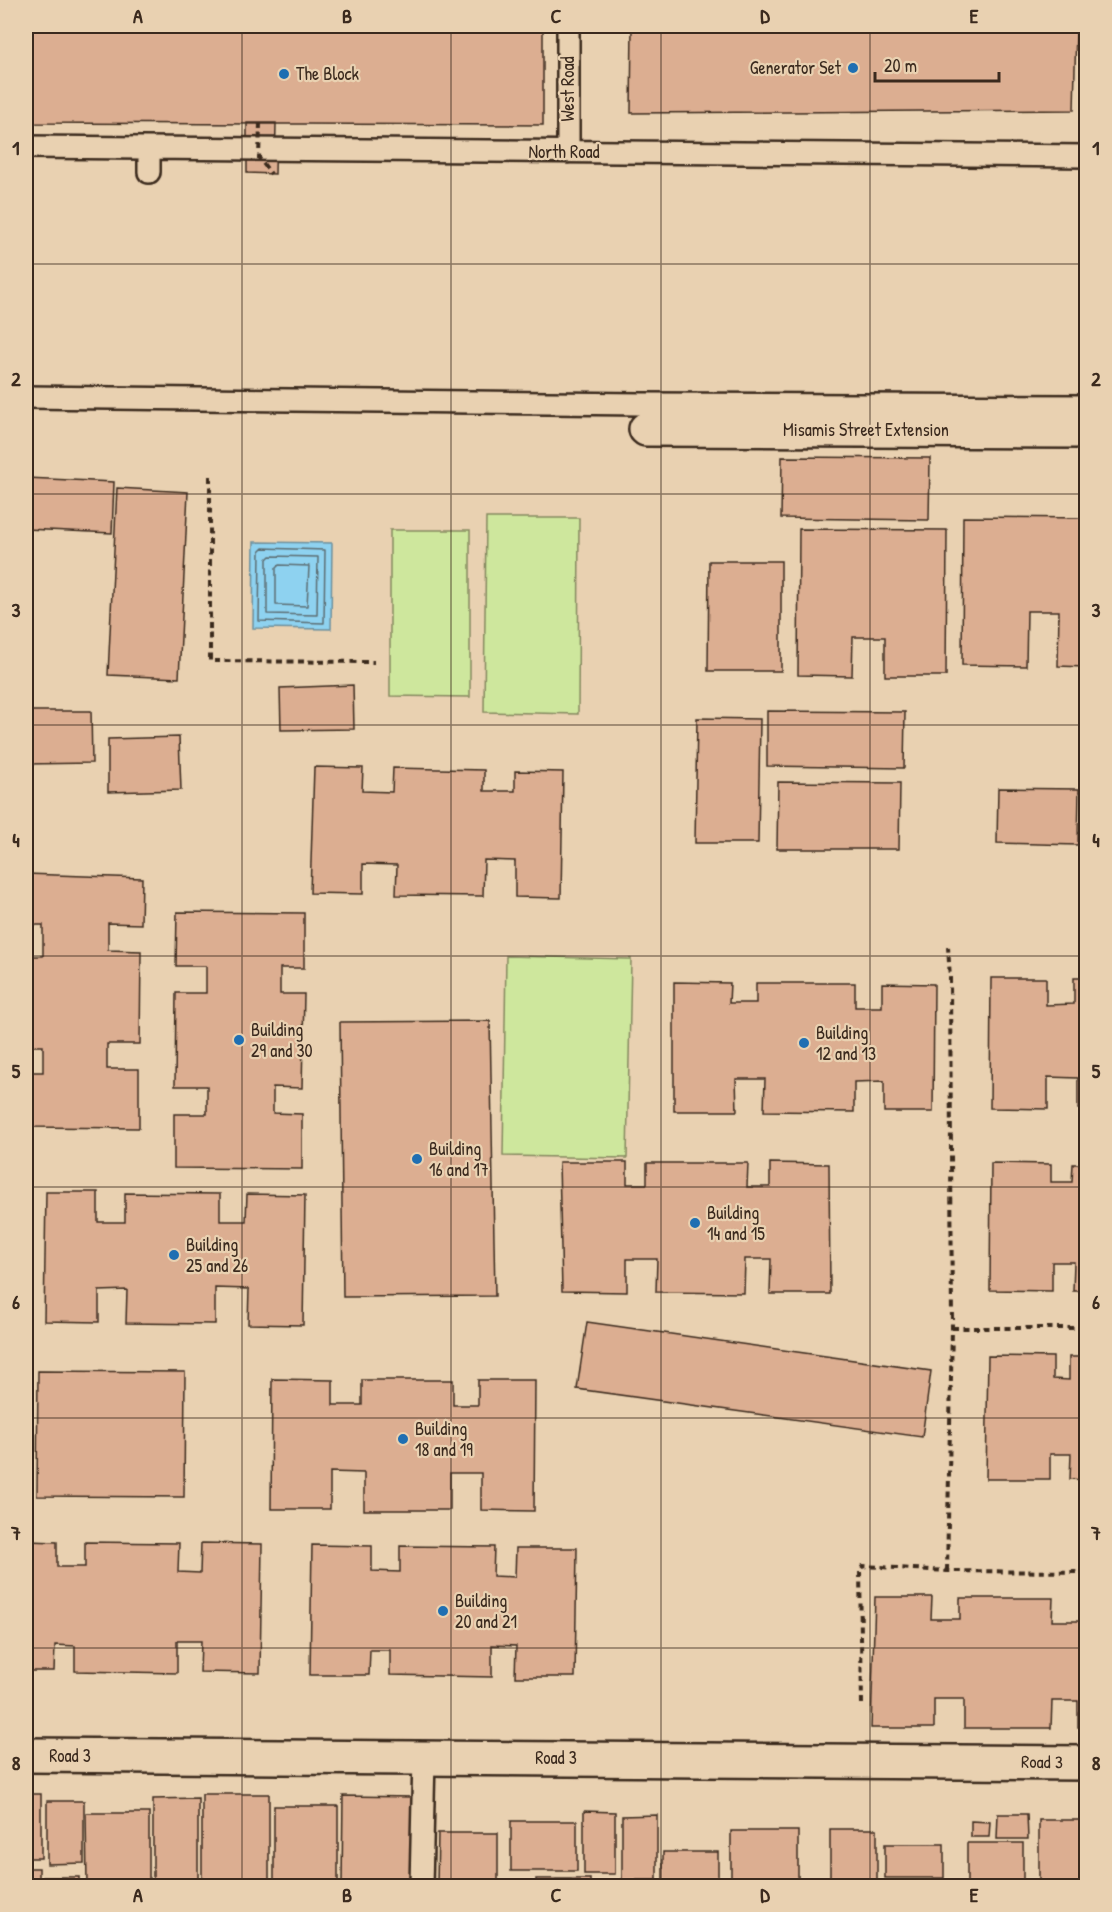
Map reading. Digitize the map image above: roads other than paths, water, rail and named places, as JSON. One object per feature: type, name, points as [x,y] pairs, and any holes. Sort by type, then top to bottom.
[{"type":"street","name":"Misamis Street Extension","points":[[646,429],[1086,430]]},
{"type":"street","name":"Road 3","points":[[26,1755],[1086,1763]]},
{"type":"lane","name":"West Road","points":[[568,26],[568,152]]},
{"type":"lane","name":"North Road","points":[[31,149],[1086,156]]},
{"type":"lane","points":[[149,172],[150,149]]},
{"type":"lane","points":[[26,397],[631,404],[1086,406]]},
{"type":"lane","points":[[422,1887],[424,1758]]},
{"type":"water","points":[[254,542],[332,543],[331,629],[253,628]]},
{"type":"place","name":"Generator Set","points":[[853,68]]},
{"type":"place","name":"The Block","points":[[284,74]]},
{"type":"place","name":"Building 29 and 30","points":[[239,1040]]},
{"type":"place","name":"Building 12 and 13","points":[[804,1043]]},
{"type":"place","name":"Building 16 and 17","points":[[417,1159]]},
{"type":"place","name":"Building 14 and 15","points":[[695,1223]]},
{"type":"place","name":"Building 25 and 26","points":[[174,1255]]},
{"type":"place","name":"Building 18 and 19","points":[[403,1439]]},
{"type":"place","name":"Building 20 and 21","points":[[443,1611]]}]
